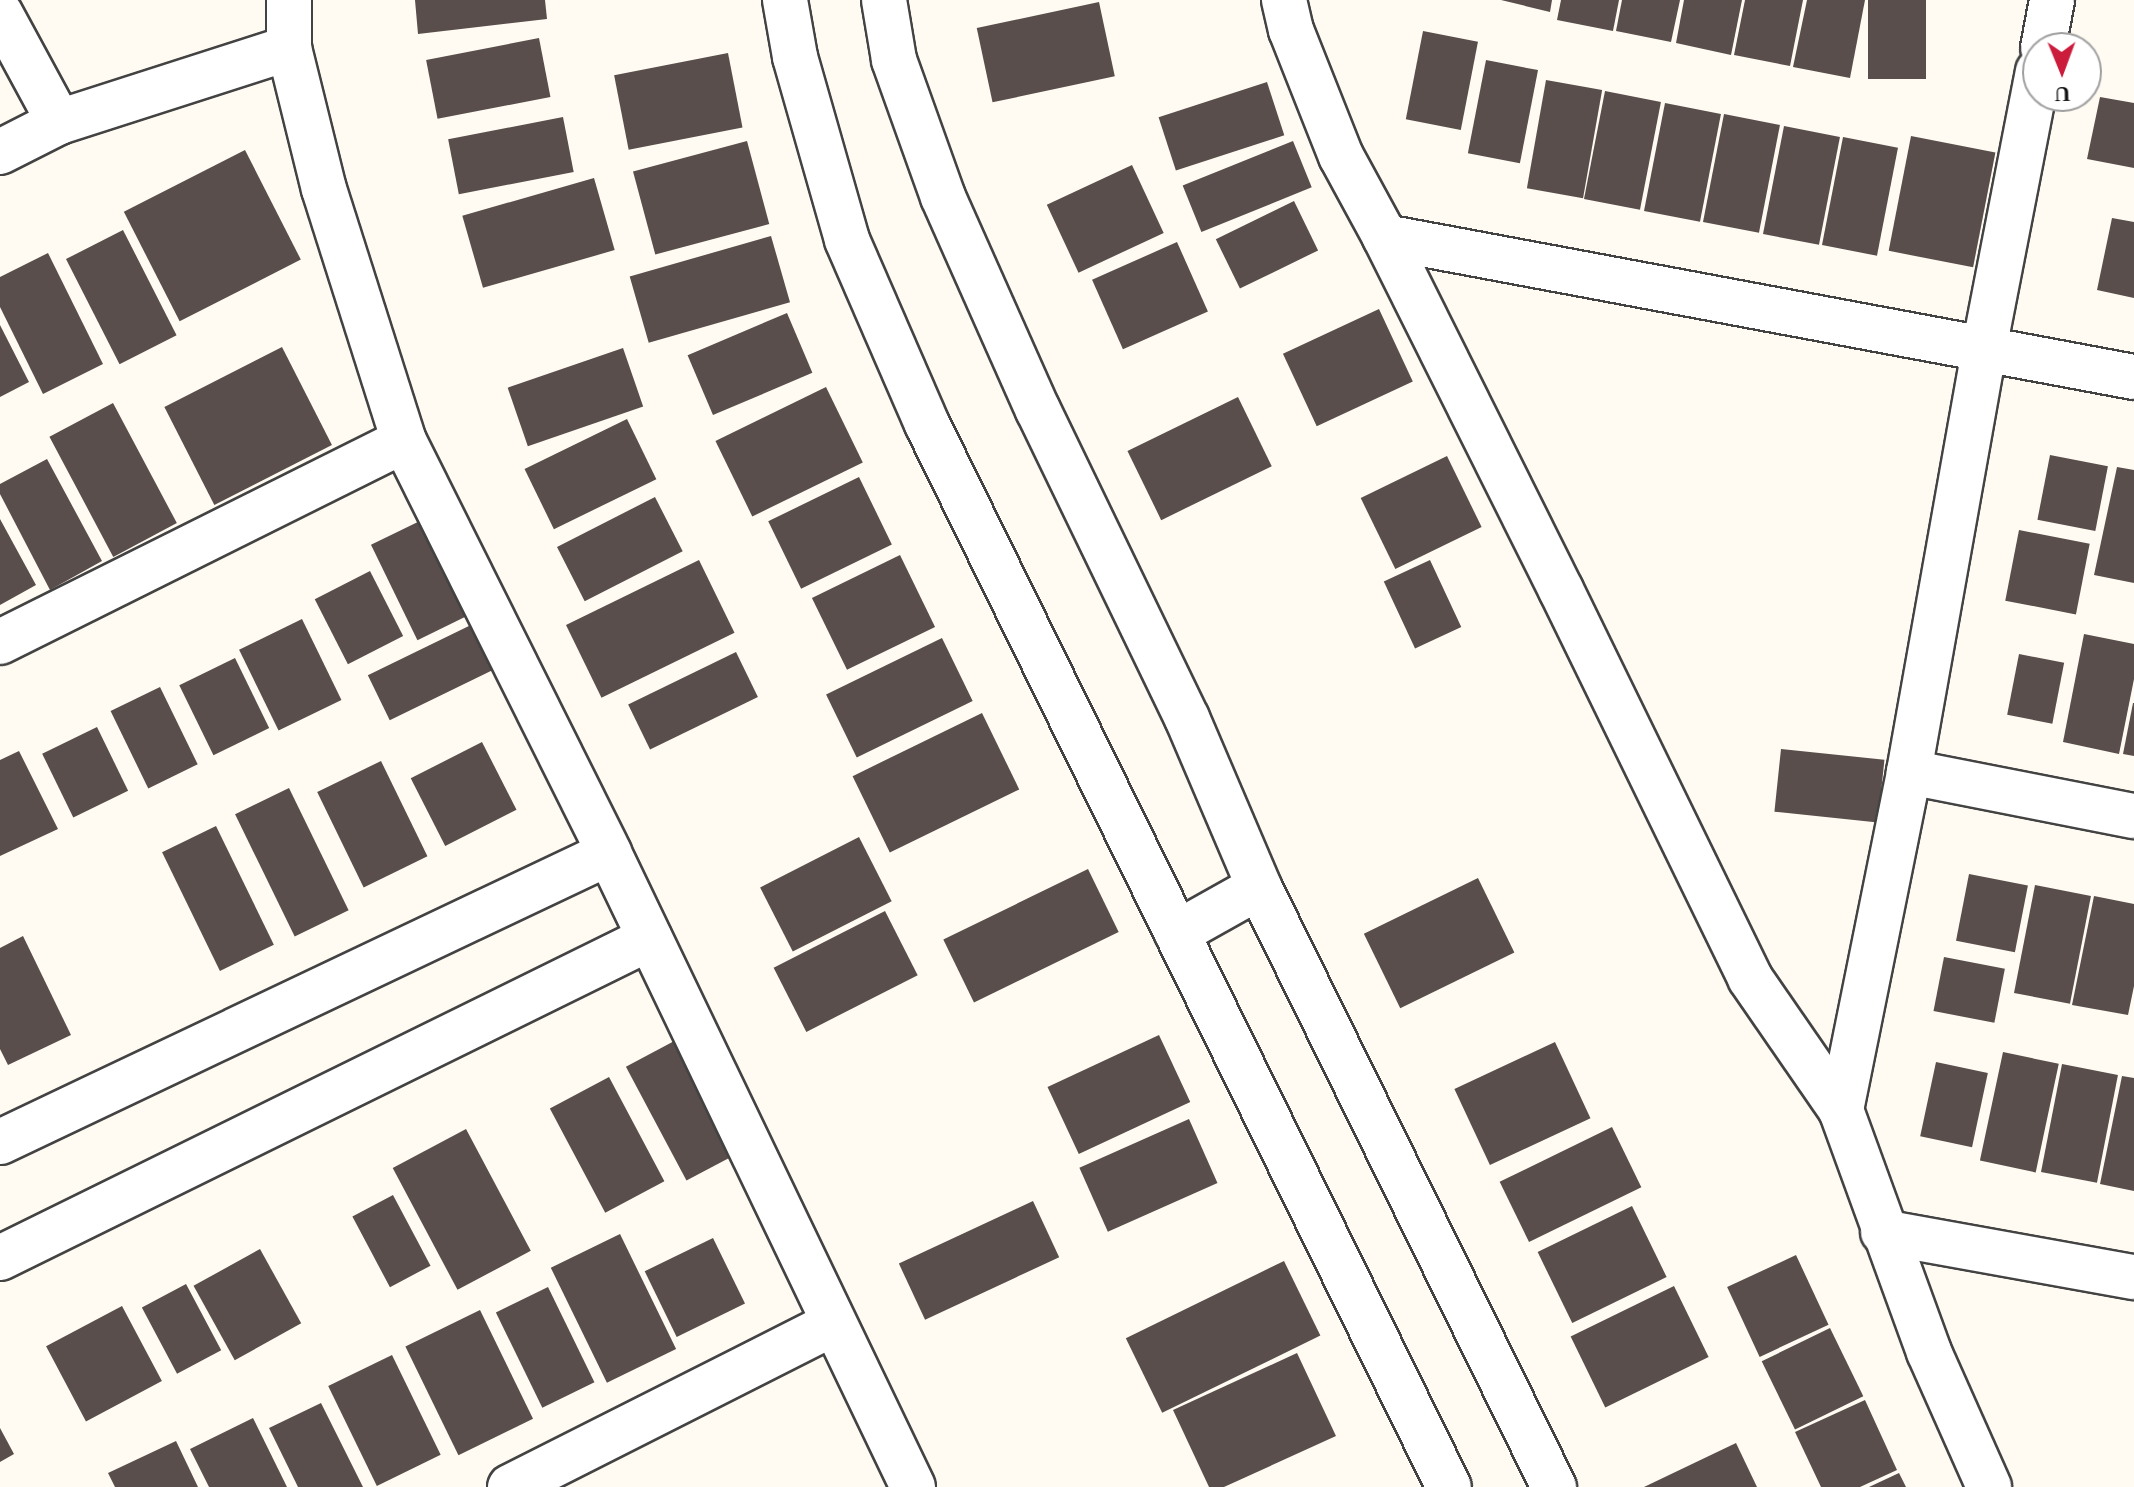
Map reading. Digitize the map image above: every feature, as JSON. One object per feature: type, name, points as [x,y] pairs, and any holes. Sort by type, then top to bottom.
[{"type":"street","points":[[289,0],[289,48],[324,189],[404,441],[609,853],[832,1324],[913,1487]]},
{"type":"street","points":[[785,0],[795,57],[847,240],[927,424],[1449,1487]]},
{"type":"street","points":[[884,0],[894,60],[943,197],[1038,410],[1187,718],[1259,887],[1554,1487]]},
{"type":"street","points":[[1284,0],[1291,30],[1341,156],[1385,237],[1750,978],[1841,1110],[1929,1352],[1989,1487]]},
{"type":"street","points":[[2046,32],[2052,0]]},
{"type":"street","points":[[0,13],[59,122]]},
{"type":"street","points":[[0,152],[59,122],[289,48]]},
{"type":"street","points":[[1841,1110],[1909,772],[1984,349],[2030,112]]},
{"type":"street","points":[[1385,237],[2134,377]]},
{"type":"street","points":[[0,642],[404,441]]},
{"type":"street","points":[[1909,772],[2134,816]]},
{"type":"street","points":[[0,1142],[609,853]]},
{"type":"street","points":[[1177,933],[1259,887]]},
{"type":"street","points":[[0,1258],[650,938]]},
{"type":"street","points":[[1883,1232],[2134,1277]]},
{"type":"street","points":[[510,1487],[832,1324]]},
{"type":"building","points":[[415,0],[545,0],[547,19],[418,34]]},
{"type":"building","points":[[1501,0],[1552,0],[1550,12]]},
{"type":"building","points":[[1561,0],[1619,0],[1613,31],[1557,20]]},
{"type":"building","points":[[1622,0],[1680,0],[1671,42],[1616,31]]},
{"type":"building","points":[[1684,0],[1742,0],[1731,55],[1676,43]]},
{"type":"building","points":[[1745,0],[1803,0],[1790,66],[1734,55]]},
{"type":"building","points":[[1807,0],[1865,0],[1850,78],[1793,67]]},
{"type":"building","points":[[1868,0],[1926,0],[1926,79],[1868,79]]},
{"type":"building","points":[[1099,2],[1115,76],[993,102],[977,28]]},
{"type":"building","points":[[1423,31],[1478,42],[1461,130],[1406,119]]},
{"type":"building","points":[[539,38],[550,97],[438,119],[426,60]]},
{"type":"building","points":[[728,53],[743,128],[629,150],[614,75]]},
{"type":"building","points":[[1486,60],[1538,70],[1520,163],[1468,153]]},
{"type":"building","points":[[1546,80],[1602,90],[1583,198],[1527,188]]},
{"type":"building","points":[[1267,82],[1284,135],[1176,170],[1159,117]]},
{"type":"building","points":[[1605,91],[1661,102],[1640,210],[1584,199]]},
{"type":"building","points":[[2102,97],[2134,103],[2134,168],[2087,159],[2097,112],[2102,112]]},
{"type":"building","points":[[1665,103],[1721,114],[1700,222],[1644,211]]},
{"type":"building","points":[[1724,114],[1780,125],[1759,233],[1703,222]]},
{"type":"building","points":[[563,117],[574,172],[459,194],[448,139]]},
{"type":"building","points":[[1784,126],[1840,137],[1819,245],[1763,234]]},
{"type":"building","points":[[1911,136],[1995,152],[1973,267],[1889,251]]},
{"type":"building","points":[[1843,137],[1898,148],[1877,256],[1822,245]]},
{"type":"building","points":[[747,141],[769,224],[655,255],[633,172]]},
{"type":"building","points":[[1293,141],[1312,187],[1201,232],[1183,186]]},
{"type":"building","points":[[245,150],[301,260],[180,321],[124,212]]},
{"type":"building","points":[[1132,165],[1164,233],[1079,273],[1047,205]]},
{"type":"building","points":[[594,178],[615,250],[483,288],[462,216]]},
{"type":"building","points":[[1294,201],[1318,250],[1240,289],[1216,239]]},
{"type":"building","points":[[2112,218],[2134,222],[2134,298],[2097,290]]},
{"type":"building","points":[[123,230],[177,335],[120,364],[66,259]]},
{"type":"building","points":[[771,236],[790,302],[649,343],[630,277]]},
{"type":"building","points":[[1177,242],[1208,311],[1123,349],[1092,280]]},
{"type":"building","points":[[48,253],[103,364],[43,394],[0,307],[0,277]]},
{"type":"building","points":[[1379,309],[1413,382],[1317,426],[1283,354]]},
{"type":"building","points":[[787,313],[812,373],[713,415],[688,355]]},
{"type":"building","points":[[0,325],[29,382],[0,397]]},
{"type":"building","points":[[282,347],[332,445],[214,505],[164,407]]},
{"type":"building","points":[[623,348],[643,407],[528,446],[508,388]]},
{"type":"building","points":[[826,387],[863,462],[752,516],[715,441]]},
{"type":"building","points":[[1238,397],[1272,466],[1161,520],[1127,451]]},
{"type":"building","points":[[113,403],[177,523],[113,557],[49,437]]},
{"type":"building","points":[[627,419],[656,479],[554,529],[525,469]]},
{"type":"building","points":[[2050,455],[2108,466],[2095,531],[2037,520]]},
{"type":"building","points":[[1447,456],[1482,527],[1395,569],[1361,498]]},
{"type":"building","points":[[47,459],[102,561],[50,590],[0,494],[0,484]]},
{"type":"building","points":[[2117,467],[2134,470],[2134,583],[2094,575]]},
{"type":"building","points":[[859,477],[892,544],[801,589],[768,521]]},
{"type":"building","points":[[655,497],[683,551],[585,601],[557,547]]},
{"type":"building","points":[[0,519],[36,585],[0,605]]},
{"type":"building","points":[[424,519],[470,614],[417,640],[371,545]]},
{"type":"building","points":[[2019,530],[2090,544],[2076,614],[2005,601]]},
{"type":"building","points":[[900,555],[935,627],[847,670],[812,598]]},
{"type":"building","points":[[699,560],[735,633],[601,698],[566,625]]},
{"type":"building","points":[[1430,560],[1461,627],[1415,649],[1384,582]]},
{"type":"building","points":[[370,571],[403,636],[348,664],[315,599]]},
{"type":"building","points":[[302,619],[341,700],[279,731],[239,650]]},
{"type":"building","points":[[473,624],[495,669],[390,720],[368,675]]},
{"type":"building","points":[[2084,634],[2134,644],[2134,679],[2119,754],[2063,742]]},
{"type":"building","points":[[942,638],[973,701],[857,757],[826,695]]},
{"type":"building","points":[[736,652],[758,697],[650,750],[628,705]]},
{"type":"building","points":[[2019,654],[2064,663],[2052,724],[2007,715]]},
{"type":"building","points":[[235,658],[269,728],[213,755],[179,685]]},
{"type":"building","points":[[160,687],[198,764],[148,788],[111,711]]},
{"type":"building","points":[[2134,703],[2134,756],[2123,754]]},
{"type":"building","points":[[982,713],[1019,789],[890,853],[853,776]]},
{"type":"building","points":[[97,727],[128,791],[73,818],[42,754]]},
{"type":"building","points":[[482,742],[517,810],[445,846],[411,778]]},
{"type":"building","points":[[1781,749],[1884,760],[1878,823],[1774,812]]},
{"type":"building","points":[[19,751],[58,829],[0,856],[0,760]]},
{"type":"building","points":[[381,761],[427,856],[364,887],[317,792]]},
{"type":"building","points":[[289,788],[349,910],[295,937],[235,814]]},
{"type":"building","points":[[216,826],[274,945],[220,971],[162,852]]},
{"type":"building","points":[[859,837],[892,901],[793,952],[760,887]]},
{"type":"building","points":[[1088,869],[1119,932],[974,1002],[943,940]]},
{"type":"building","points":[[1969,874],[2028,885],[2015,952],[1956,941]]},
{"type":"building","points":[[1478,878],[1514,953],[1400,1008],[1364,934]]},
{"type":"building","points":[[2035,885],[2091,896],[2070,1004],[2014,993]]},
{"type":"building","points":[[2094,896],[2134,904],[2134,986],[2128,1015],[2072,1005]]},
{"type":"building","points":[[885,911],[918,975],[806,1032],[774,968]]},
{"type":"building","points":[[23,936],[71,1035],[8,1065],[0,1049],[0,948]]},
{"type":"building","points":[[1944,957],[2005,969],[1994,1023],[1934,1011]]},
{"type":"building","points":[[1159,1035],[1190,1102],[1079,1154],[1048,1087]]},
{"type":"building","points":[[678,1039],[739,1153],[686,1181],[626,1067]]},
{"type":"building","points":[[1555,1042],[1590,1118],[1490,1165],[1454,1089]]},
{"type":"building","points":[[2003,1052],[2059,1064],[2036,1172],[1980,1161]]},
{"type":"building","points":[[1936,1062],[1988,1073],[1972,1147],[1920,1136]]},
{"type":"building","points":[[2062,1064],[2118,1075],[2097,1183],[2041,1172]]},
{"type":"building","points":[[2122,1076],[2134,1078],[2134,1191],[2100,1184]]},
{"type":"building","points":[[609,1077],[664,1181],[605,1213],[550,1108]]},
{"type":"building","points":[[1189,1119],[1217,1183],[1108,1232],[1079,1168]]},
{"type":"building","points":[[1612,1127],[1641,1187],[1529,1242],[1500,1182]]},
{"type":"building","points":[[466,1129],[531,1251],[458,1290],[393,1168]]},
{"type":"building","points":[[393,1195],[431,1266],[390,1287],[352,1217]]},
{"type":"building","points":[[1033,1201],[1059,1257],[925,1320],[899,1264]]},
{"type":"building","points":[[1632,1206],[1667,1277],[1572,1323],[1538,1252]]},
{"type":"building","points":[[620,1234],[676,1349],[607,1383],[551,1268]]},
{"type":"building","points":[[713,1238],[745,1304],[677,1337],[645,1271]]},
{"type":"building","points":[[260,1249],[301,1323],[235,1360],[194,1286]]},
{"type":"building","points":[[1796,1255],[1829,1325],[1760,1357],[1727,1287]]},
{"type":"building","points":[[1284,1261],[1320,1336],[1162,1413],[1126,1338]]},
{"type":"building","points":[[186,1284],[221,1350],[177,1374],[142,1307]]},
{"type":"building","points":[[1674,1286],[1709,1357],[1605,1407],[1571,1336]]},
{"type":"building","points":[[548,1287],[594,1382],[542,1408],[496,1312]]},
{"type":"building","points":[[122,1306],[162,1381],[86,1421],[46,1346]]},
{"type":"building","points":[[480,1310],[533,1419],[458,1455],[405,1346]]},
{"type":"building","points":[[1830,1328],[1863,1396],[1795,1430],[1762,1361]]},
{"type":"building","points":[[1297,1353],[1336,1436],[1224,1487],[1209,1487],[1173,1410]]},
{"type":"building","points":[[392,1355],[441,1455],[377,1486],[328,1386]]},
{"type":"building","points":[[1865,1400],[1897,1470],[1860,1487],[1821,1487],[1795,1432]]},
{"type":"building","points":[[321,1403],[363,1487],[298,1487],[269,1428]]},
{"type":"building","points":[[253,1418],[287,1487],[209,1487],[190,1449]]},
{"type":"building","points":[[0,1428],[14,1454],[0,1462]]},
{"type":"building","points":[[176,1441],[198,1487],[115,1487],[108,1473]]},
{"type":"building","points":[[1736,1443],[1757,1487],[1644,1487]]},
{"type":"building","points":[[1899,1473],[1906,1487],[1869,1487]]}]
